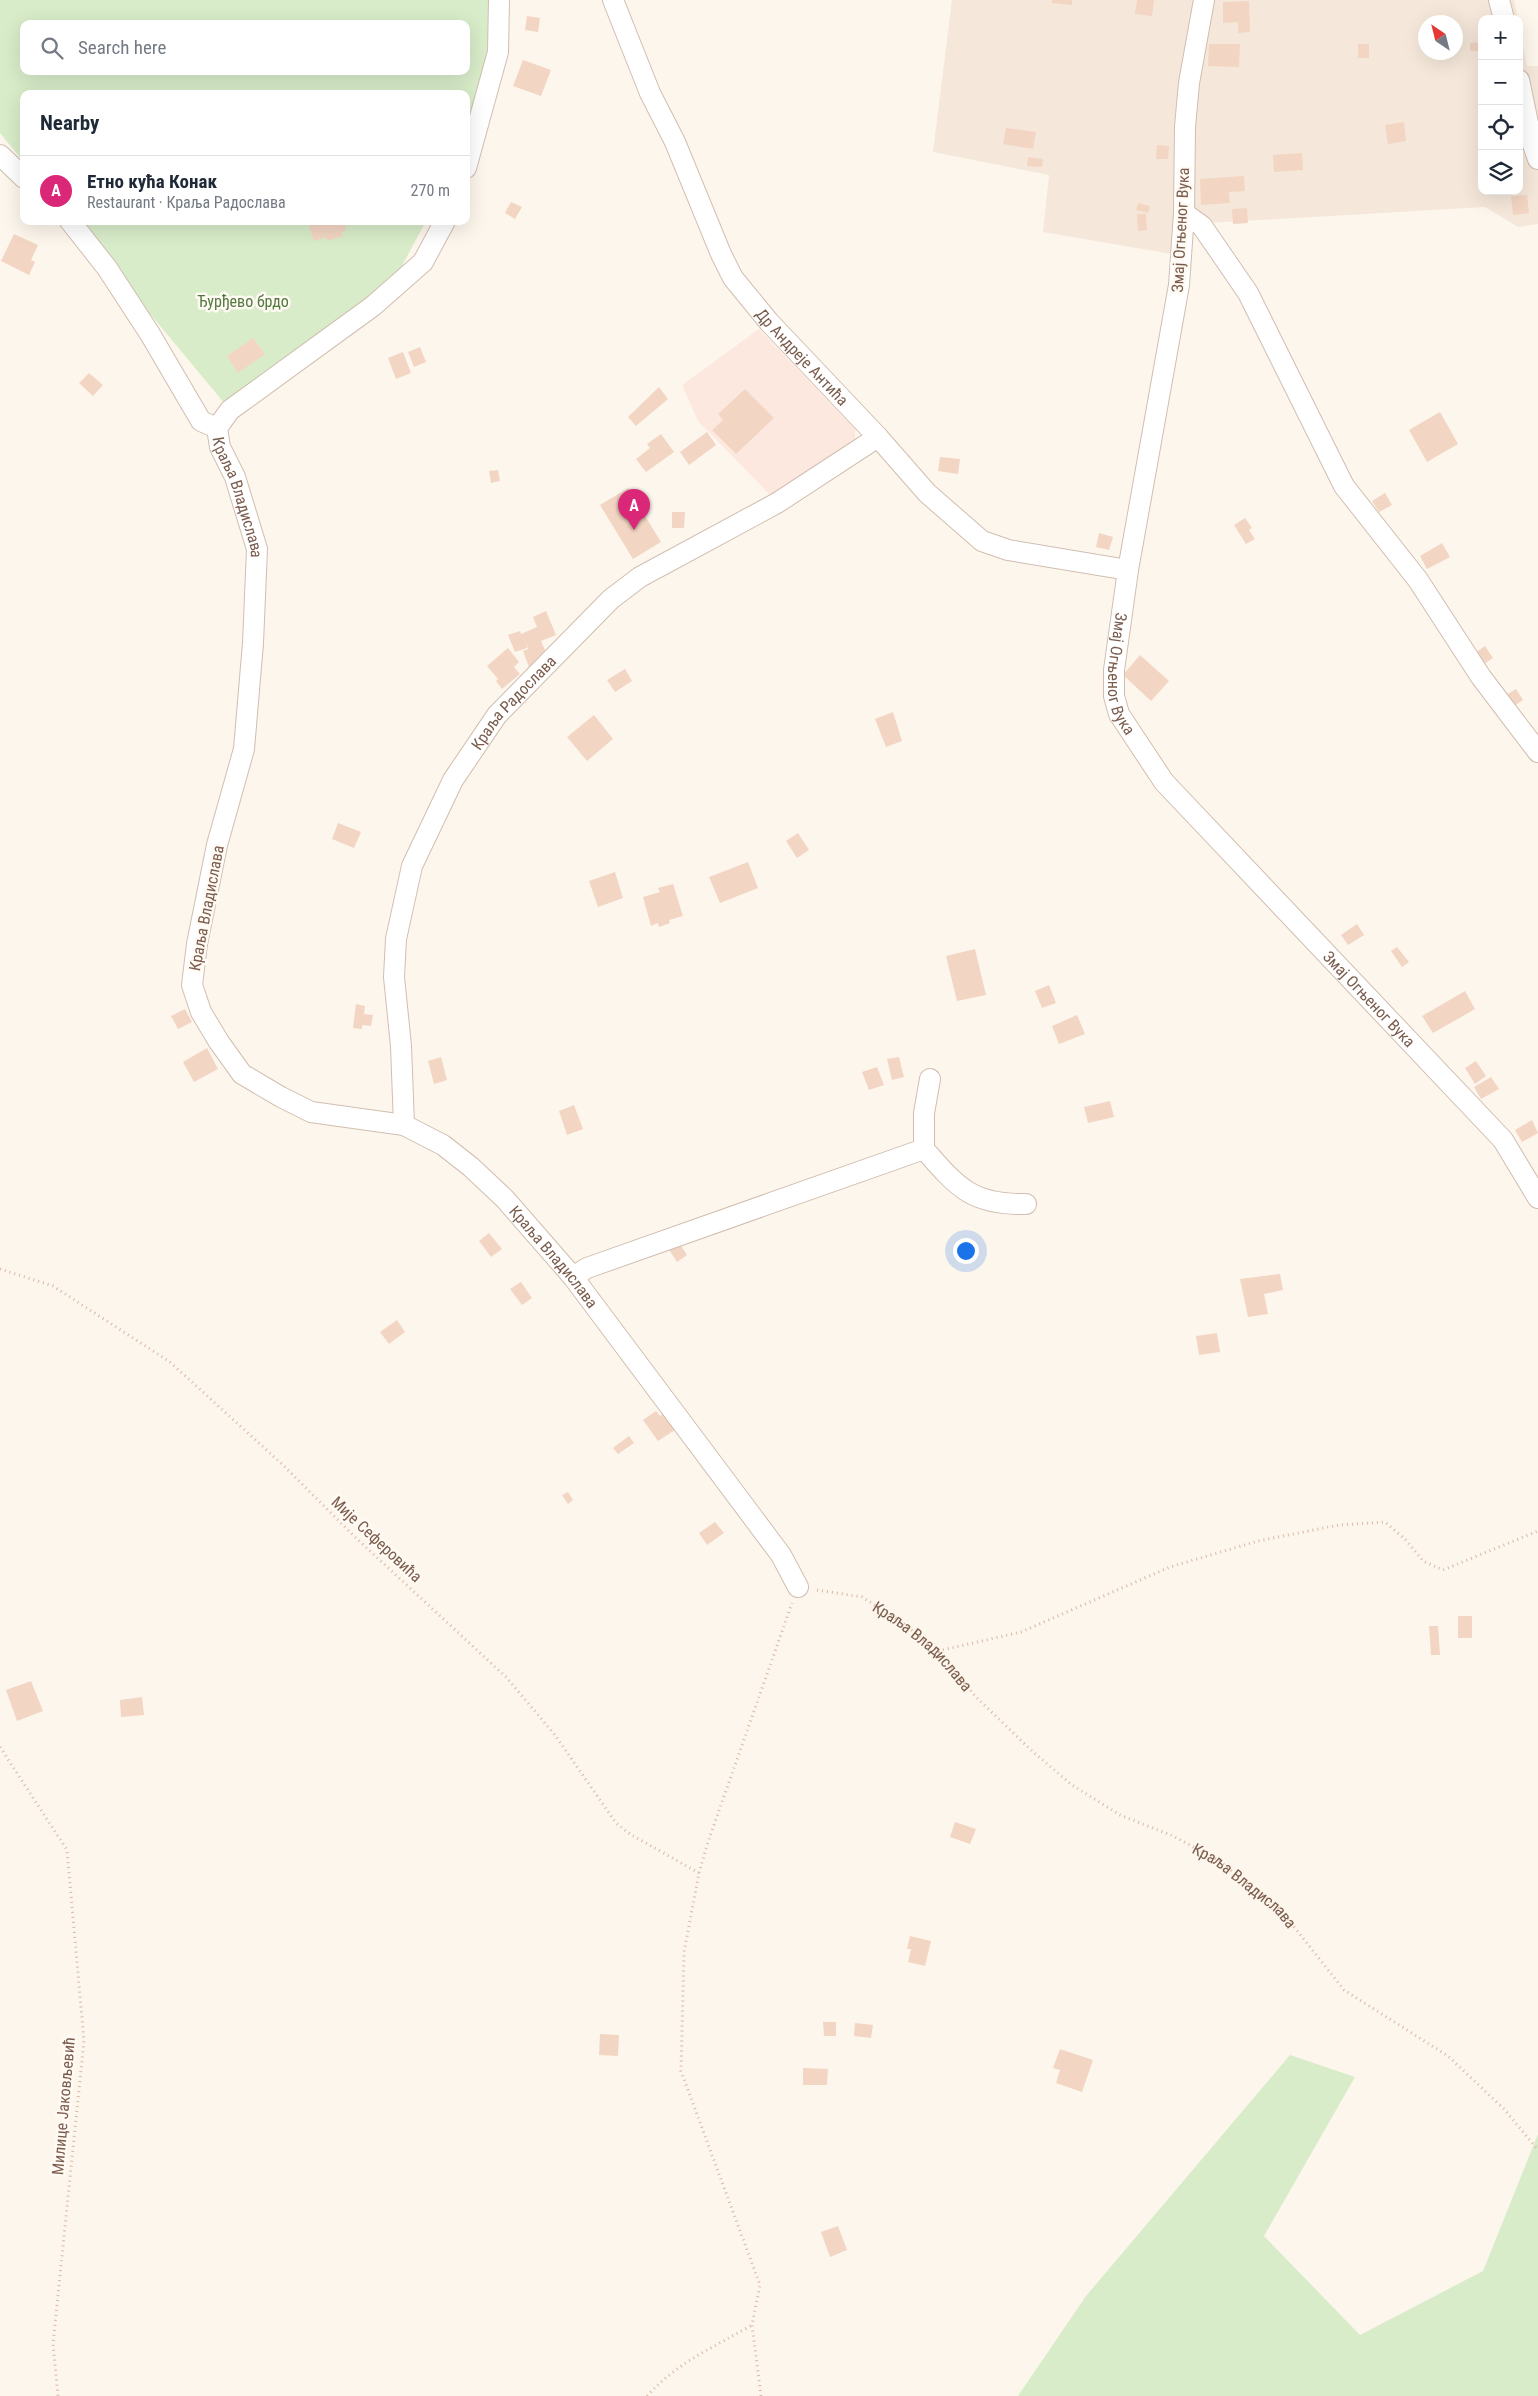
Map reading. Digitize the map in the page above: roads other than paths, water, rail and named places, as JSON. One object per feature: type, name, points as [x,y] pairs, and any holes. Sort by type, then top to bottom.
[{"type":"street","points":[[470,154],[498,52],[499,0]]},
{"type":"street","name":"Др Андреје Антића","points":[[613,0],[650,93],[675,142],[717,245],[733,278],[769,322],[878,436],[927,493],[982,541],[1008,550],[1128,570]]},
{"type":"street","name":"Змај Огњеног Вука","points":[[1204,0],[1189,83],[1185,127],[1184,213],[1179,285],[1128,570],[1114,670],[1115,701],[1126,726],[1164,782],[1503,1140],[1538,1198]]},
{"type":"street","points":[[1499,0],[1503,15]]},
{"type":"street","points":[[1523,99],[1532,142],[1538,159]]},
{"type":"street","points":[[0,155],[20,174]]},
{"type":"street","points":[[1184,213],[1202,226],[1248,293],[1344,486],[1418,580],[1481,678],[1538,752]]},
{"type":"street","points":[[73,225],[107,268],[150,334],[201,421],[217,428]]},
{"type":"street","name":"Краља Владислава","points":[[443,225],[423,262],[373,306],[230,410],[217,428],[220,447],[235,477],[257,549],[253,643],[244,750],[217,845],[197,944],[192,986],[201,1012],[219,1042],[242,1074],[311,1112],[404,1125],[443,1145],[471,1167],[505,1199],[573,1276],[781,1555],[798,1587]]},
{"type":"street","name":"Краља Радослава","points":[[404,1125],[401,1046],[394,977],[396,939],[412,866],[453,780],[498,715],[611,599],[640,577],[777,503],[878,436]]},
{"type":"street","points":[[930,1079],[924,1113],[924,1149],[952,1181],[984,1201],[1006,1205],[1026,1204]]},
{"type":"street","points":[[573,1276],[587,1268],[924,1149]]},
{"type":"place","name":"Етно кућа Конак","points":[[634,530]]},
{"type":"park label","name":"Ђурђево брдо","points":[[243,301]]}]
